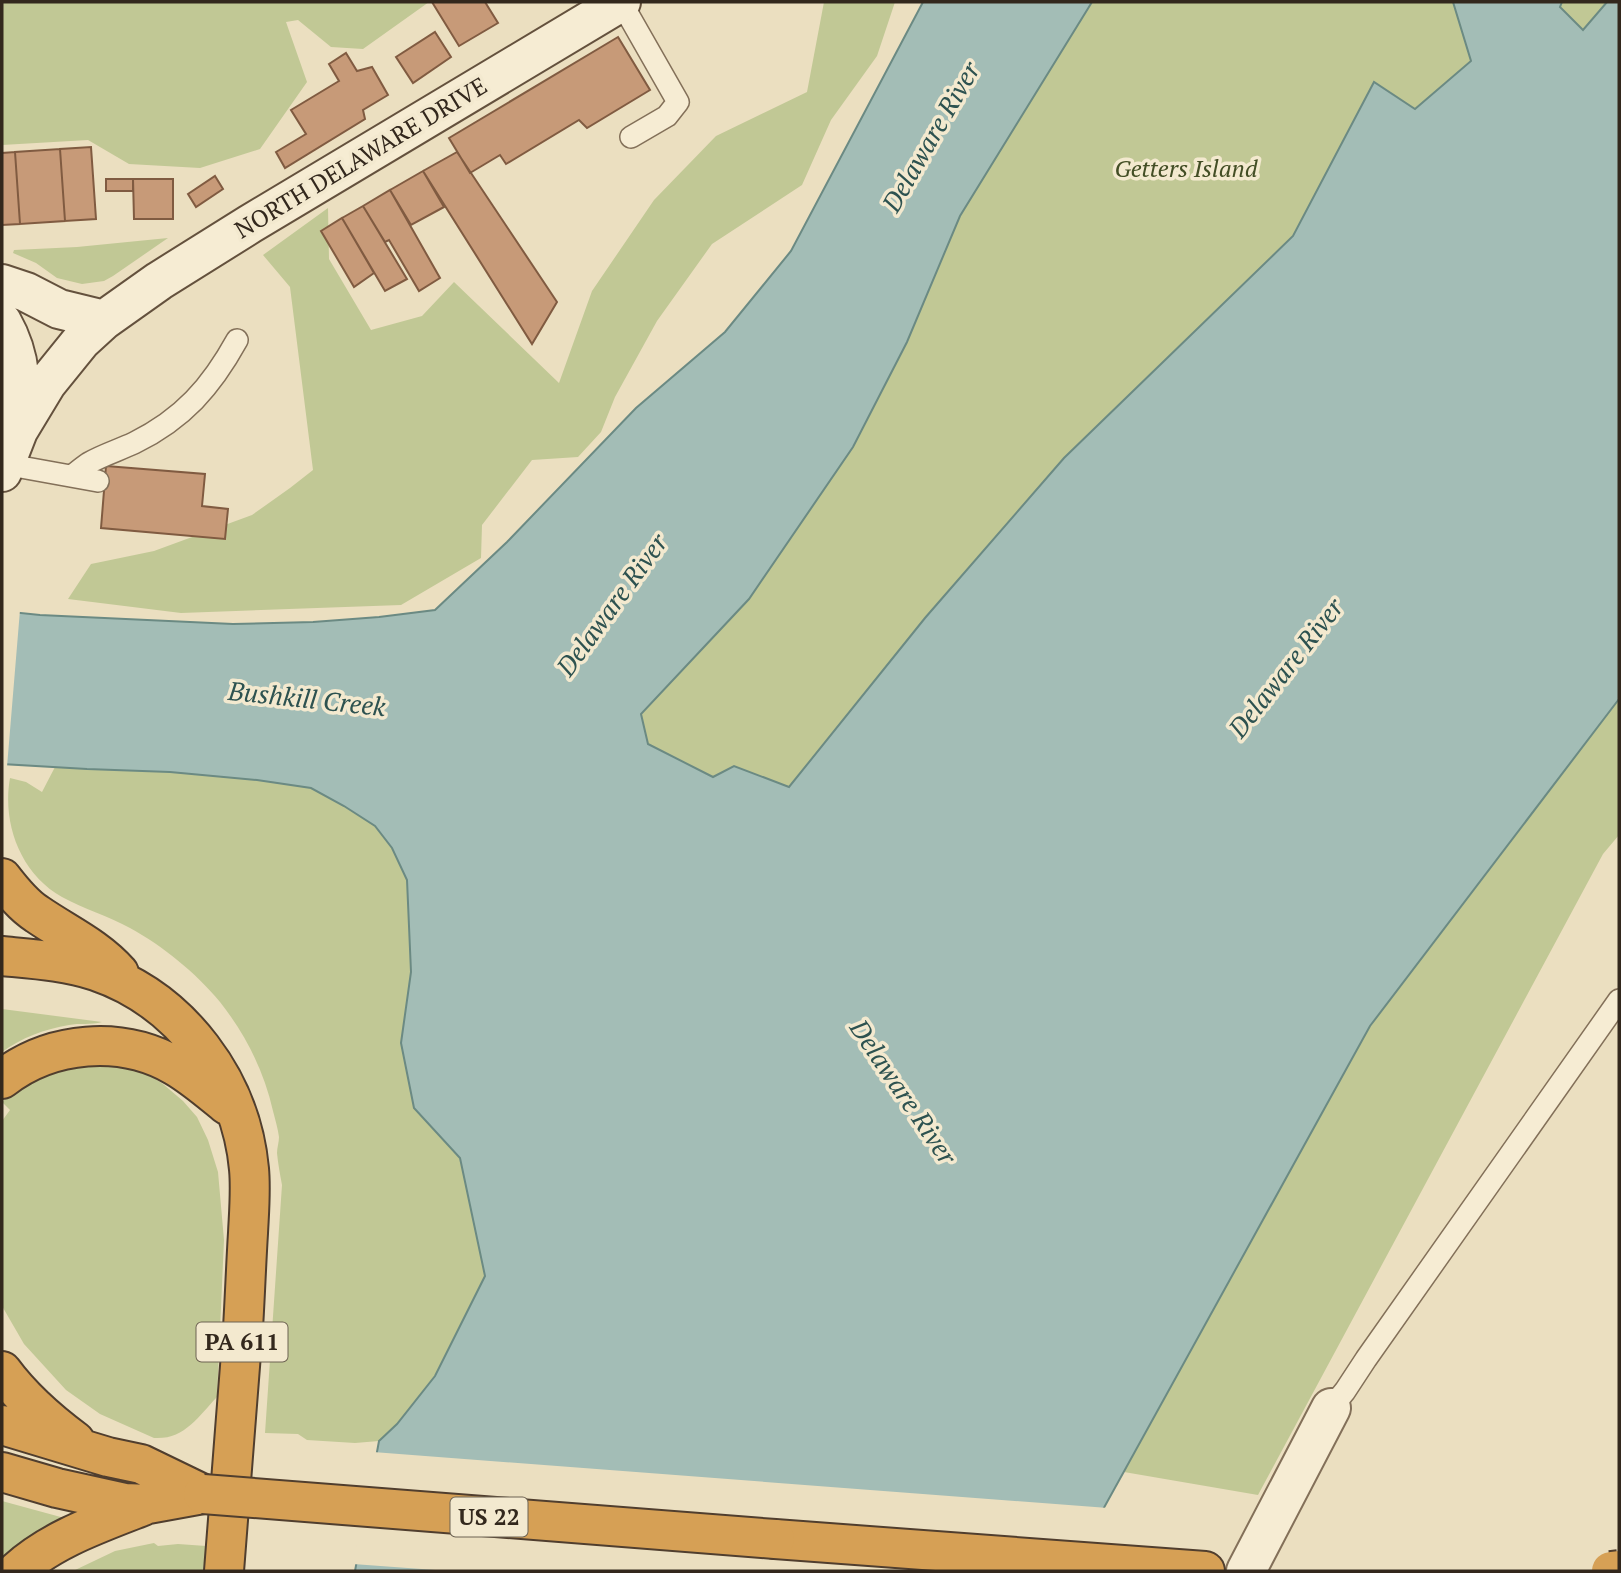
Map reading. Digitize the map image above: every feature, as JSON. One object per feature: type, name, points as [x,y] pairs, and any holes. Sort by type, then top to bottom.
[{"type":"highway","name":"PA 611","points":[[2,878],[36,914],[88,945],[132,988]]},
{"type":"highway","name":"PA 611","points":[[2,956],[76,966],[95,971],[132,988],[165,1010],[196,1041],[230,1093],[243,1132],[250,1191],[245,1300],[224,1571]]},
{"type":"highway","points":[[2,1079],[25,1064],[62,1050],[104,1045],[142,1052],[175,1066],[237,1113]]},
{"type":"highway","points":[[2,1371],[25,1398],[88,1450]]},
{"type":"highway","name":"US 22","points":[[2,1425],[141,1464],[203,1494]]},
{"type":"highway","name":"US 22","points":[[2,1472],[125,1503],[148,1504],[203,1494],[1205,1571]]},
{"type":"highway","points":[[17,1571],[63,1539],[148,1504]]},
{"type":"highway","points":[[1611,1571],[1619,1570]]},
{"type":"main road","name":"NORTH DELAWARE DRIVE","points":[[8,456],[47,383],[81,341],[104,320],[159,281],[250,224],[621,2]]},
{"type":"main road","points":[[2,284],[26,292],[59,309],[104,320]]},
{"type":"main road","points":[[2,322],[16,352],[21,398],[8,456]]},
{"type":"main road","points":[[1246,1571],[1331,1408]]},
{"type":"lane","points":[[621,2],[678,102],[667,116],[631,136]]},
{"type":"lane","points":[[72,476],[88,464],[136,442],[174,420],[199,396],[224,363],[237,340]]},
{"type":"lane","points":[[8,456],[72,476],[98,481]]},
{"type":"lane","points":[[1331,1408],[1619,1000]]},
{"type":"green space","points":[[2,2],[429,2],[363,49],[331,47],[298,20],[286,22],[307,82],[260,149],[200,168],[129,164],[88,140],[2,145]]},
{"type":"green space","points":[[824,2],[895,2],[877,56],[831,120],[802,185],[712,244],[657,321],[615,397],[601,432],[578,457],[532,460],[482,525],[481,558],[401,605],[181,613],[68,599],[91,564],[154,551],[252,515],[313,470],[290,287],[263,255],[328,208],[329,259],[371,330],[422,316],[454,282],[559,383],[592,291],[654,200],[716,136],[807,92]]},
{"type":"green space","name":"Getters Island","points":[[1092,2],[1607,2],[1459,176],[822,843],[714,777],[648,744],[641,714],[749,599],[853,447],[907,342],[960,216]]},
{"type":"green space","points":[[168,238],[104,281],[82,284],[57,278],[36,263],[13,253],[14,250]]},
{"type":"green space","points":[[1619,699],[1619,835],[1603,854],[1258,1495],[1124,1472],[1370,1026]]},
{"type":"green space","points":[[268,750],[375,826],[392,848],[407,880],[519,1253],[435,1376],[397,1424],[379,1441],[355,1443],[307,1440],[298,1434],[265,1433],[282,1185],[277,1153],[278,1131],[259,1068],[246,1040],[220,1002],[190,971],[142,935],[62,897],[35,875],[17,845],[9,812],[10,778],[26,782],[42,792],[55,767],[87,769]]},
{"type":"green space","points":[[2,1009],[102,1022],[51,1029],[25,1038],[2,1052]]},
{"type":"green space","points":[[89,1064],[119,1065],[145,1072],[163,1084],[197,1117],[218,1172],[224,1240],[217,1397],[190,1426],[165,1438],[154,1438],[100,1414],[66,1390],[24,1344],[2,1306],[2,1121],[10,1110],[2,1102],[32,1080]]},
{"type":"green space","points":[[2,1501],[68,1519],[2,1566]]},
{"type":"green space","points":[[154,1543],[158,1546],[206,1546],[203,1571],[73,1571],[115,1551]]},
{"type":"water","points":[[923,2],[1092,2],[960,216],[907,342],[853,447],[749,599],[641,714],[648,744],[713,777],[734,766],[789,787],[925,618],[1064,458],[1293,236],[1374,82],[1415,109],[1471,61],[1453,2],[1562,2],[1560,7],[1583,30],[1607,2],[1619,2],[1619,699],[1370,1026],[1069,1571],[355,1571],[379,1441],[397,1424],[435,1376],[485,1276],[460,1158],[414,1108],[401,1043],[411,972],[407,880],[392,848],[375,826],[311,788],[170,772],[2,764],[2,611],[233,624],[313,622],[435,610],[507,542],[636,408],[725,332],[791,251]]},
{"type":"pier","points":[[2,608],[20,610],[7,767],[2,767]]},
{"type":"pier","points":[[373,1452],[1108,1508],[1073,1571],[449,1571],[353,1564]]},
{"type":"building","points":[[432,2],[485,2],[498,23],[459,46]]},
{"type":"building","points":[[435,32],[451,57],[413,83],[396,57]]},
{"type":"building","points":[[618,37],[650,90],[587,128],[579,120],[506,164],[500,155],[470,173],[449,138]]},
{"type":"building","points":[[346,53],[357,71],[372,67],[388,95],[363,110],[365,119],[285,168],[276,152],[306,134],[291,110],[339,81],[329,64]]},
{"type":"building","points":[[91,147],[96,219],[65,221],[60,149]]},
{"type":"building","points":[[60,149],[65,221],[20,224],[15,152]]},
{"type":"building","points":[[15,152],[20,224],[2,225],[2,153]]},
{"type":"building","points":[[457,152],[557,302],[532,344],[423,171]]},
{"type":"building","points":[[423,171],[444,207],[411,225],[390,190]]},
{"type":"building","points":[[215,176],[223,189],[196,207],[188,194]]},
{"type":"building","points":[[106,179],[133,179],[133,191],[106,191]]},
{"type":"building","points":[[133,179],[173,179],[173,219],[134,219]]},
{"type":"building","points":[[390,190],[440,278],[419,291],[389,240],[385,242],[363,206]]},
{"type":"building","points":[[363,206],[407,279],[385,291],[342,218]]},
{"type":"building","points":[[342,218],[374,273],[354,287],[321,231]]},
{"type":"building","points":[[106,466],[205,474],[202,506],[228,509],[225,539],[101,528]]},
{"type":"railway","points":[[1616,1571],[1619,1566]]},
{"type":"water label","name":"Delaware River","points":[[931,137]]},
{"type":"water label","name":"Delaware River","points":[[612,605]]},
{"type":"water label","name":"Delaware River","points":[[1286,668]]},
{"type":"water label","name":"Bushkill Creek","points":[[307,699]]},
{"type":"water label","name":"Delaware River","points":[[903,1092]]}]
